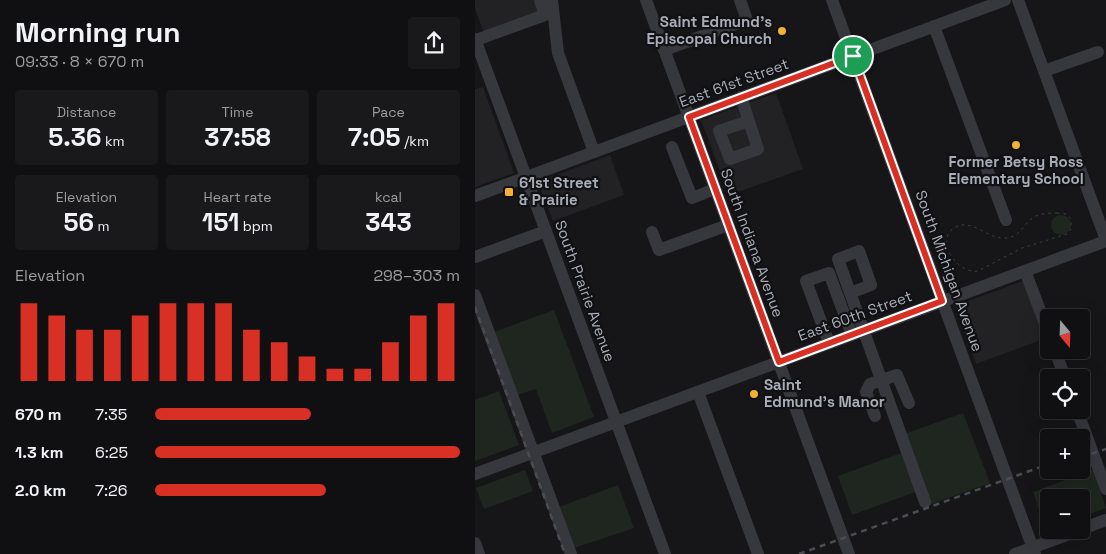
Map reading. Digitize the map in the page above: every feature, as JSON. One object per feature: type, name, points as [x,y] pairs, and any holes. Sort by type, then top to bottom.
[{"type":"street","points":[[475,39],[545,15],[540,0]]},
{"type":"street","points":[[552,0],[558,53],[594,152]]},
{"type":"street","name":"South Indiana Avenue","points":[[646,0],[849,554]]},
{"type":"street","points":[[664,50],[747,20],[739,0]]},
{"type":"street","name":"South Michigan Avenue","points":[[832,0],[1034,551]]},
{"type":"street","name":"East 61st Street","points":[[475,196],[1005,0]]},
{"type":"street","points":[[1018,0],[1106,240]]},
{"type":"street","points":[[934,26],[1006,220]]},
{"type":"street","name":"South Prairie Avenue","points":[[475,39],[665,554]]},
{"type":"street","points":[[1044,72],[1098,52]]},
{"type":"street","points":[[741,98],[749,121]]},
{"type":"street","points":[[672,147],[692,198],[715,189]]},
{"type":"street","points":[[652,232],[659,250],[729,225]]},
{"type":"street","points":[[475,257],[546,231]]},
{"type":"street","name":"East 60th Street","points":[[475,474],[1106,240]]},
{"type":"street","points":[[1025,271],[1040,310]]},
{"type":"street","points":[[829,343],[806,281],[829,273],[880,380],[925,502]]},
{"type":"street","points":[[850,293],[857,333]]},
{"type":"street","points":[[475,295],[571,554]]},
{"type":"street","points":[[875,416],[866,392],[870,384],[880,380],[897,375],[909,403]]},
{"type":"street","points":[[698,392],[758,554]]},
{"type":"street","points":[[1080,419],[1106,489]]},
{"type":"street","points":[[1090,526],[1106,520]]},
{"type":"street","points":[[1015,554],[1034,551],[1061,539]]},
{"type":"path","points":[[1057,213],[1066,214],[1071,219],[1071,229],[1067,234],[1022,248],[978,271],[971,272],[964,268],[953,258],[947,247],[948,235],[957,226],[967,225],[995,237],[1009,238],[1019,232],[1035,217],[1057,213]]},
{"type":"shaded area","points":[[475,0],[552,0],[554,18],[487,42],[475,8]]},
{"type":"shaded area","points":[[483,87],[514,173],[475,187],[475,89]]},
{"type":"shaded area","points":[[776,93],[803,169],[729,195],[701,120]]},
{"type":"shaded area","points":[[610,155],[624,195],[553,221],[538,182]]},
{"type":"shaded area","points":[[1061,215],[1068,218],[1071,225],[1068,232],[1061,235],[1054,232],[1051,225],[1054,218]]},
{"type":"shaded area","points":[[1028,279],[1040,312],[1040,340],[976,364],[955,306]]},
{"type":"shaded area","points":[[554,310],[594,417],[552,433],[536,389],[517,395],[494,332]]},
{"type":"shaded area","points":[[499,391],[519,445],[475,461],[475,400]]},
{"type":"shaded area","points":[[963,413],[990,483],[929,505],[904,434]]},
{"type":"shaded area","points":[[904,452],[918,491],[852,515],[838,476]]},
{"type":"shaded area","points":[[525,470],[533,491],[484,509],[476,488]]},
{"type":"shaded area","points":[[1093,470],[1106,508],[1090,514],[1090,489],[1041,489],[1068,479],[1090,479],[1090,471]]},
{"type":"shaded area","points":[[618,485],[634,528],[574,548],[559,507]]},
{"type":"shaded area","points":[[1040,489],[1040,512],[1033,492]]},
{"type":"railway","points":[[475,307],[565,554]]},
{"type":"railway","points":[[1090,454],[1106,449]]},
{"type":"railway","points":[[799,554],[1040,467]]},
{"type":"place","name":"Saint Edmund's Episcopal Church","points":[[782,31]]},
{"type":"place","name":"Former Betsy Ross Elementary School","points":[[1016,145]]},
{"type":"place","name":"61st Street & Prairie","points":[[509,192]]},
{"type":"place","name":"Saint Edmund's Manor","points":[[754,394]]},
{"type":"route","points":[[853,56],[942,301],[779,362],[689,117],[853,56]]}]
